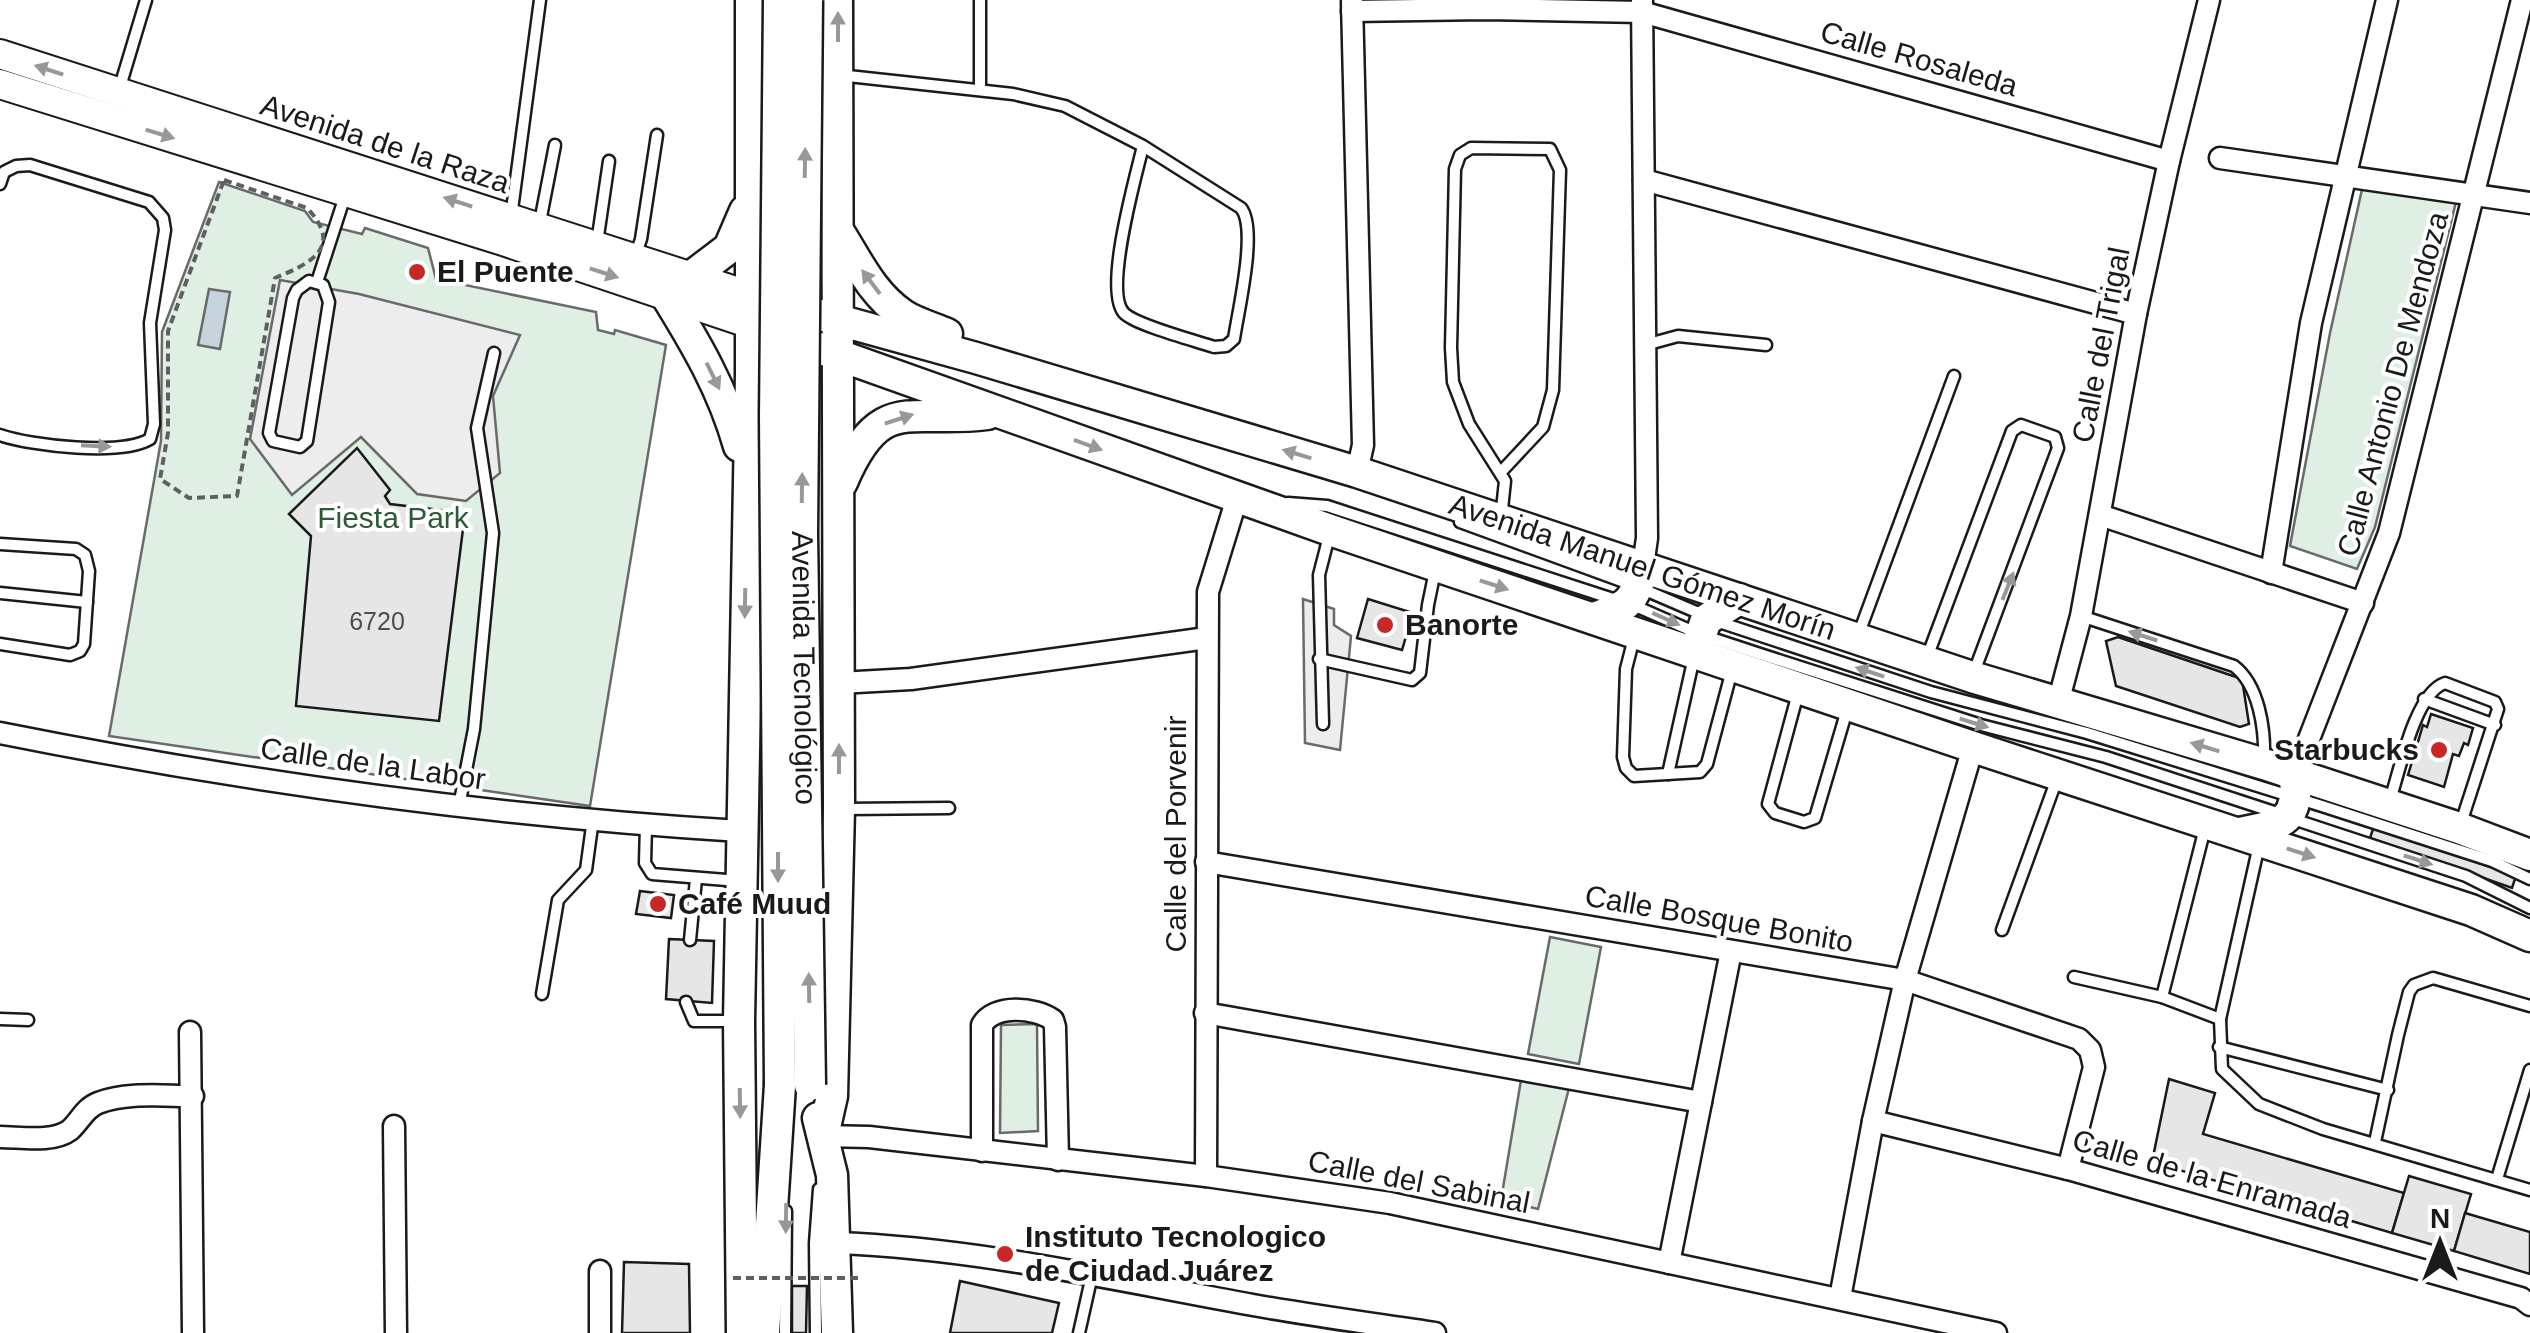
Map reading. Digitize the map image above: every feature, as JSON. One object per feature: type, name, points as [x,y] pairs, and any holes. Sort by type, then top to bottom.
[{"type":"main road","points":[[742,1333],[740,831],[751,374],[748,199],[751,0]]},
{"type":"main road","name":"Avenida Tecnológico","points":[[780,0],[775,437],[795,1086],[822,1136],[832,1175],[837,1333]]},
{"type":"main road","name":"Avenida Tecnológico","points":[[764,1333],[795,1086],[807,0]]},
{"type":"main road","points":[[822,1136],[832,1096],[839,809],[838,0]]},
{"type":"main road","name":"Avenida de la Raza","points":[[0,54],[118,92],[350,180]]},
{"type":"main road","name":"Avenida de la Raza","points":[[0,84],[350,180],[507,230],[664,292],[751,295]]},
{"type":"main road","points":[[692,276],[729,248],[748,199]]},
{"type":"main road","name":"Avenida de la Raza","points":[[507,230],[539,227],[751,295]]},
{"type":"main road","points":[[837,229],[865,278],[879,294],[904,316],[953,336],[976,358]]},
{"type":"main road","points":[[751,295],[779,286],[802,290],[818,285],[838,271]]},
{"type":"main road","points":[[664,292],[728,406],[747,472]]},
{"type":"main road","points":[[751,295],[837,370]]},
{"type":"main road","name":"Avenida Manuel Gómez Morín","points":[[751,295],[976,358],[1501,518],[1702,634],[1734,664],[1973,748],[2471,910],[2530,936]]},
{"type":"main road","points":[[751,374],[779,357],[798,354],[837,370]]},
{"type":"main road","name":"Avenida Manuel Gómez Morín","points":[[837,370],[996,412],[1594,618],[1636,597],[1739,599],[1972,677],[2264,764],[2293,797],[2388,805],[2530,855]]},
{"type":"main road","points":[[839,489],[856,450],[876,428],[894,418],[914,414],[953,418],[996,412]]},
{"type":"main road","points":[[1702,634],[1739,599]]},
{"type":"main road","points":[[2250,837],[2273,826],[2293,797]]},
{"type":"street","points":[[2271,573],[2311,322],[2387,0]]},
{"type":"street","name":"Calle Antonio De Mendoza","points":[[2293,797],[2389,533],[2522,0]]},
{"type":"street","name":"Calle del Trigal","points":[[2058,703],[2081,616],[2136,314],[2203,2]]},
{"type":"street","points":[[1352,6],[1363,445],[1357,472]]},
{"type":"street","name":"Calle Rosaleda","points":[[1352,6],[1642,6],[2169,161]]},
{"type":"street","points":[[1636,597],[1647,538],[1642,6]]},
{"type":"street","points":[[2220,158],[2530,203]]},
{"type":"street","points":[[1644,180],[2136,314]]},
{"type":"street","name":"Calle del Porvenir","points":[[1206,1176],[1208,592],[1238,498]]},
{"type":"street","points":[[2100,515],[2363,603]]},
{"type":"street","points":[[839,683],[911,680],[1207,638]]},
{"type":"street","name":"Calle de la Labor","points":[[0,734],[168,766],[458,808],[740,831]]},
{"type":"street","points":[[1840,1298],[1873,1121],[1905,980],[1973,748]]},
{"type":"street","name":"Calle Bosque Bonito","points":[[1206,862],[1905,980],[2086,1043],[2094,1067],[2068,1168]]},
{"type":"street","points":[[1668,1263],[1731,951]]},
{"type":"street","points":[[982,1151],[982,1025],[988,1015],[996,1012],[1037,1011],[1053,1020],[1054,1027],[1058,1160]]},
{"type":"street","points":[[1206,1013],[1701,1102]]},
{"type":"street","points":[[190,1032],[193,1333]]},
{"type":"street","points":[[0,1137],[59,1135],[98,1103],[129,1097],[192,1096]]},
{"type":"street","name":"Calle de la Enramada","points":[[1873,1121],[2068,1168],[2521,1298],[2530,1305]]},
{"type":"street","points":[[394,1126],[396,1333]]},
{"type":"street","name":"Calle del Sabinal","points":[[822,1136],[869,1137],[1206,1176],[1390,1203],[1996,1333]]},
{"type":"street","points":[[836,1243],[884,1244],[1092,1274],[1256,1306],[1435,1333]]},
{"type":"street","points":[[600,1271],[600,1333]]},
{"type":"lane","points":[[118,92],[146,0]]},
{"type":"lane","points":[[507,230],[540,0]]},
{"type":"lane","points":[[980,0],[980,90]]},
{"type":"lane","points":[[838,75],[980,90],[1066,106],[1143,146],[1241,208],[1246,214],[1248,242],[1234,339],[1226,346],[1214,347],[1130,318],[1119,306],[1116,296],[1122,246],[1143,146]]},
{"type":"lane","points":[[634,258],[641,239],[657,135]]},
{"type":"lane","points":[[539,227],[555,145]]},
{"type":"lane","points":[[1501,472],[1543,426],[1554,390],[1560,170],[1550,148],[1471,148],[1460,155],[1455,168],[1450,348],[1453,382],[1469,424],[1501,472],[1506,491],[1501,518]]},
{"type":"lane","points":[[596,246],[610,160]]},
{"type":"lane","points":[[0,184],[4,172],[30,164],[149,202],[163,218],[164,230],[150,322],[154,424],[150,439],[124,448],[40,443],[0,435]]},
{"type":"lane","points":[[317,282],[350,180]]},
{"type":"lane","points":[[317,282],[326,289],[329,302],[308,441],[300,446],[273,441],[269,433],[293,298],[301,285],[317,282]]},
{"type":"lane","points":[[1644,345],[1678,336],[1766,345]]},
{"type":"lane","points":[[458,808],[474,728],[492,533],[477,428],[494,353]]},
{"type":"lane","points":[[1856,639],[1954,376]]},
{"type":"lane","points":[[1926,662],[2012,430],[2022,426],[2055,437],[2058,448],[1972,677]]},
{"type":"lane","points":[[1357,472],[1446,517],[1636,597],[1702,634],[1982,725],[2293,797],[2530,908]]},
{"type":"lane","points":[[1238,498],[1327,506],[1636,597]]},
{"type":"lane","points":[[1323,724],[1318,575],[1330,530]]},
{"type":"lane","points":[[0,544],[81,551],[90,571],[84,644],[76,653],[0,644]]},
{"type":"lane","points":[[1319,660],[1412,680],[1420,673],[1436,566]]},
{"type":"lane","points":[[0,594],[87,602]]},
{"type":"lane","points":[[1636,597],[1626,669],[1623,757],[1634,776],[1700,772],[1707,764],[1734,664]]},
{"type":"lane","points":[[2081,616],[2234,666],[2243,673],[2257,707],[2264,764]]},
{"type":"lane","points":[[1668,774],[1702,634]]},
{"type":"lane","points":[[1702,634],[2087,733],[2492,861],[2530,878]]},
{"type":"lane","points":[[2388,805],[2424,700],[2436,686],[2445,683],[2494,702],[2498,708],[2459,828]]},
{"type":"lane","points":[[1800,687],[1768,804],[1774,813],[1804,822],[1815,818],[1849,704]]},
{"type":"lane","points":[[2424,700],[2494,724]]},
{"type":"lane","points":[[2002,930],[2058,774]]},
{"type":"lane","points":[[839,809],[949,808]]},
{"type":"lane","points":[[542,994],[558,900],[586,870],[593,819]]},
{"type":"lane","points":[[2162,997],[2206,823]]},
{"type":"lane","points":[[646,825],[645,862],[652,874],[740,881]]},
{"type":"lane","points":[[2250,837],[2220,1018],[2222,1069],[2260,1104],[2323,1129],[2530,1190]]},
{"type":"lane","points":[[690,940],[696,879]]},
{"type":"lane","points":[[2074,977],[2162,997],[2220,1018]]},
{"type":"lane","points":[[2375,1142],[2409,992],[2420,980],[2433,978],[2530,1006]]},
{"type":"lane","points":[[686,1002],[694,1021],[739,1021]]},
{"type":"lane","points":[[0,1020],[28,1020]]},
{"type":"lane","points":[[2219,1047],[2388,1090]]},
{"type":"lane","points":[[2497,1179],[2530,1070]]},
{"type":"lane","points":[[786,1188],[795,1086]]},
{"type":"lane","points":[[816,1333],[815,1243],[822,1136]]},
{"type":"lane","points":[[785,1333],[786,1207]]},
{"type":"lane","points":[[1079,1333],[1092,1274]]},
{"type":"path","points":[[224,180],[308,208],[322,233],[321,250],[312,263],[275,278],[237,496],[189,498],[160,479],[168,434],[168,331],[224,180]]},
{"type":"path","points":[[733,1278],[861,1278]]},
{"type":"green space","name":"Fiesta Park","points":[[219,182],[305,211],[313,222],[362,234],[365,228],[428,248],[436,279],[596,312],[598,330],[614,334],[615,330],[666,345],[590,806],[109,736],[161,441],[162,332]]},
{"type":"green space","points":[[2363,185],[2457,198],[2375,527],[2357,569],[2290,546],[2330,333]]},
{"type":"green space","points":[[1550,937],[1601,947],[1579,1064],[1528,1054]]},
{"type":"green space","points":[[1037,1024],[1038,1131],[1000,1133],[1001,1025]]},
{"type":"green space","points":[[1521,1080],[1569,1088],[1538,1209],[1501,1200]]},
{"type":"shaded area","points":[[280,280],[359,294],[520,335],[493,396],[500,473],[466,501],[417,494],[361,437],[292,495],[250,439]]},
{"type":"shaded area","points":[[209,289],[230,292],[220,349],[198,345]]},
{"type":"shaded area","points":[[1303,599],[1334,609],[1334,625],[1351,636],[1340,750],[1305,743]]},
{"type":"building","points":[[357,448],[390,490],[385,496],[390,504],[465,513],[439,721],[296,706],[311,536],[289,514]]},
{"type":"building","name":"Banorte","points":[[1368,599],[1413,613],[1402,650],[1357,638]]},
{"type":"building","points":[[2118,637],[2242,679],[2249,724],[2240,727],[2116,686],[2106,641]]},
{"type":"building","name":"Starbucks","points":[[2431,714],[2473,728],[2468,745],[2464,743],[2459,756],[2453,754],[2444,787],[2408,775],[2423,725],[2427,727]]},
{"type":"building","points":[[2374,826],[2516,876],[2512,888],[2370,838]]},
{"type":"building","points":[[640,891],[674,895],[671,918],[636,914]]},
{"type":"building","points":[[669,939],[714,941],[712,1003],[666,999]]},
{"type":"building","points":[[2169,1079],[2215,1093],[2203,1134],[2404,1193],[2392,1233],[2152,1162]]},
{"type":"building","points":[[2409,1176],[2471,1194],[2454,1251],[2392,1233]]},
{"type":"building","points":[[2465,1213],[2530,1232],[2530,1274],[2454,1251]]},
{"type":"building","points":[[624,1262],[689,1264],[690,1333],[622,1333]]},
{"type":"building","points":[[960,1281],[1059,1303],[1052,1333],[950,1333]]},
{"type":"building","points":[[792,1286],[807,1286],[806,1333],[792,1333]]},
{"type":"place","name":"El Puente","points":[[417,272]]},
{"type":"place","name":"Banorte","points":[[1385,625]]},
{"type":"place","name":"Starbucks","points":[[2439,750]]},
{"type":"place","name":"Café Muud","points":[[658,904]]},
{"type":"place","name":"Instituto Tecnologico de Ciudad Juárez","points":[[1005,1254]]}]
